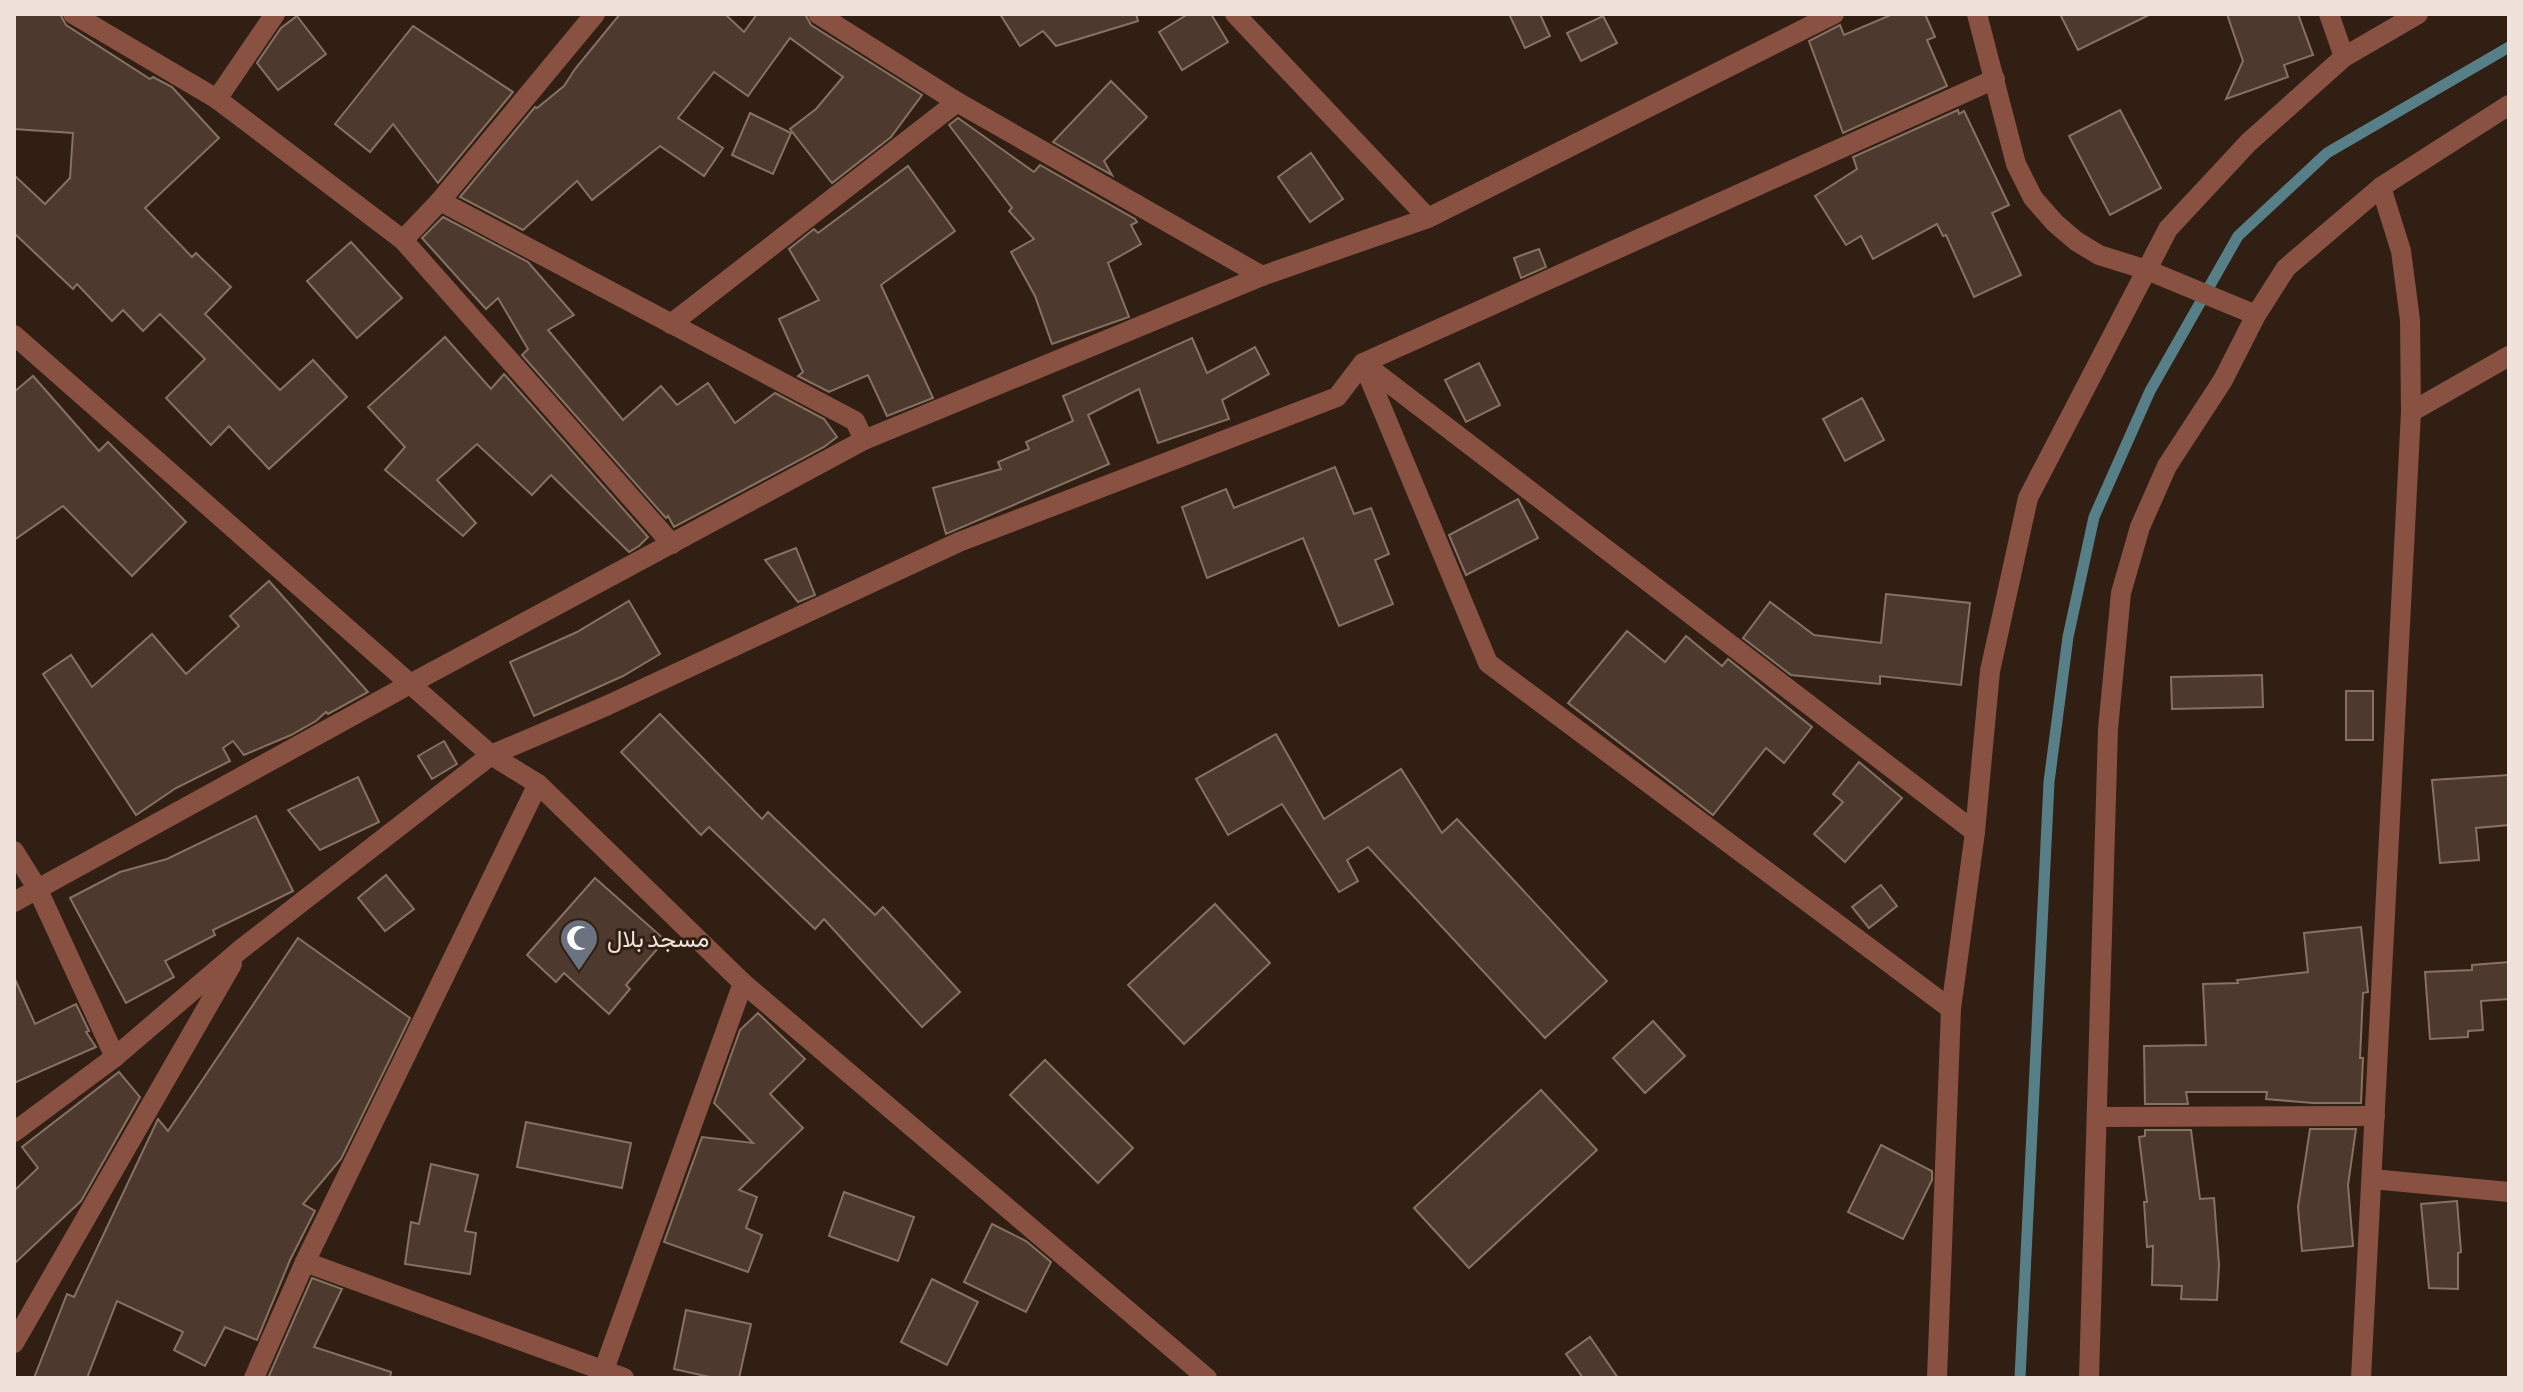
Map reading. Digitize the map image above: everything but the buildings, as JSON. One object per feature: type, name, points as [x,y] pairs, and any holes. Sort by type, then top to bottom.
[{"type":"street","points":[[73,14],[217,99],[403,240],[672,544]]},
{"type":"street","points":[[217,99],[275,14]]},
{"type":"street","points":[[403,240],[440,201],[595,14]]},
{"type":"street","points":[[818,14],[957,102],[1262,276]]},
{"type":"street","points":[[1235,14],[1428,218]]},
{"type":"street","points":[[14,902],[410,684],[864,440],[1262,276],[1428,218],[1834,14]]},
{"type":"street","points":[[1977,14],[2016,164],[2033,198],[2076,241],[2099,255],[2147,270],[2256,315]]},
{"type":"street","points":[[2329,14],[2344,57]]},
{"type":"street","points":[[1937,1378],[1951,1009],[1975,832],[1990,671],[2028,498],[2168,229],[2248,143],[2344,57],[2418,14]]},
{"type":"street","points":[[14,1132],[115,1057],[240,950],[491,755],[620,699],[959,542],[1337,397],[1363,363],[1995,79]]},
{"type":"street","points":[[671,324],[957,102]]},
{"type":"street","points":[[2089,1378],[2108,729],[2121,593],[2140,527],[2167,466],[2223,380],[2256,315],[2286,268],[2381,187],[2509,105]]},
{"type":"street","points":[[2361,1378],[2411,412],[2410,320],[2401,251],[2381,187]]},
{"type":"street","points":[[440,201],[855,421],[864,440]]},
{"type":"street","points":[[14,335],[491,755],[538,784],[743,983],[1186,1370],[1207,1378]]},
{"type":"street","points":[[2411,412],[2509,356]]},
{"type":"street","points":[[1363,363],[1975,832]]},
{"type":"street","points":[[1363,363],[1488,663],[1951,1009]]},
{"type":"street","points":[[254,1378],[305,1262],[538,784]]},
{"type":"street","points":[[14,851],[37,888],[115,1057]]},
{"type":"street","points":[[14,1343],[240,950]]},
{"type":"street","points":[[602,1375],[743,983]]},
{"type":"street","points":[[2097,1117],[2375,1116]]},
{"type":"street","points":[[2372,1179],[2509,1192]]},
{"type":"street","points":[[305,1262],[602,1375],[624,1378]]},
{"type":"waterway","points":[[2020,1378],[2049,782],[2068,637],[2094,517],[2150,391],[2238,236],[2327,153],[2509,47]]},
{"type":"place","name":"مسجد بلال","points":[[579,972]]}]
